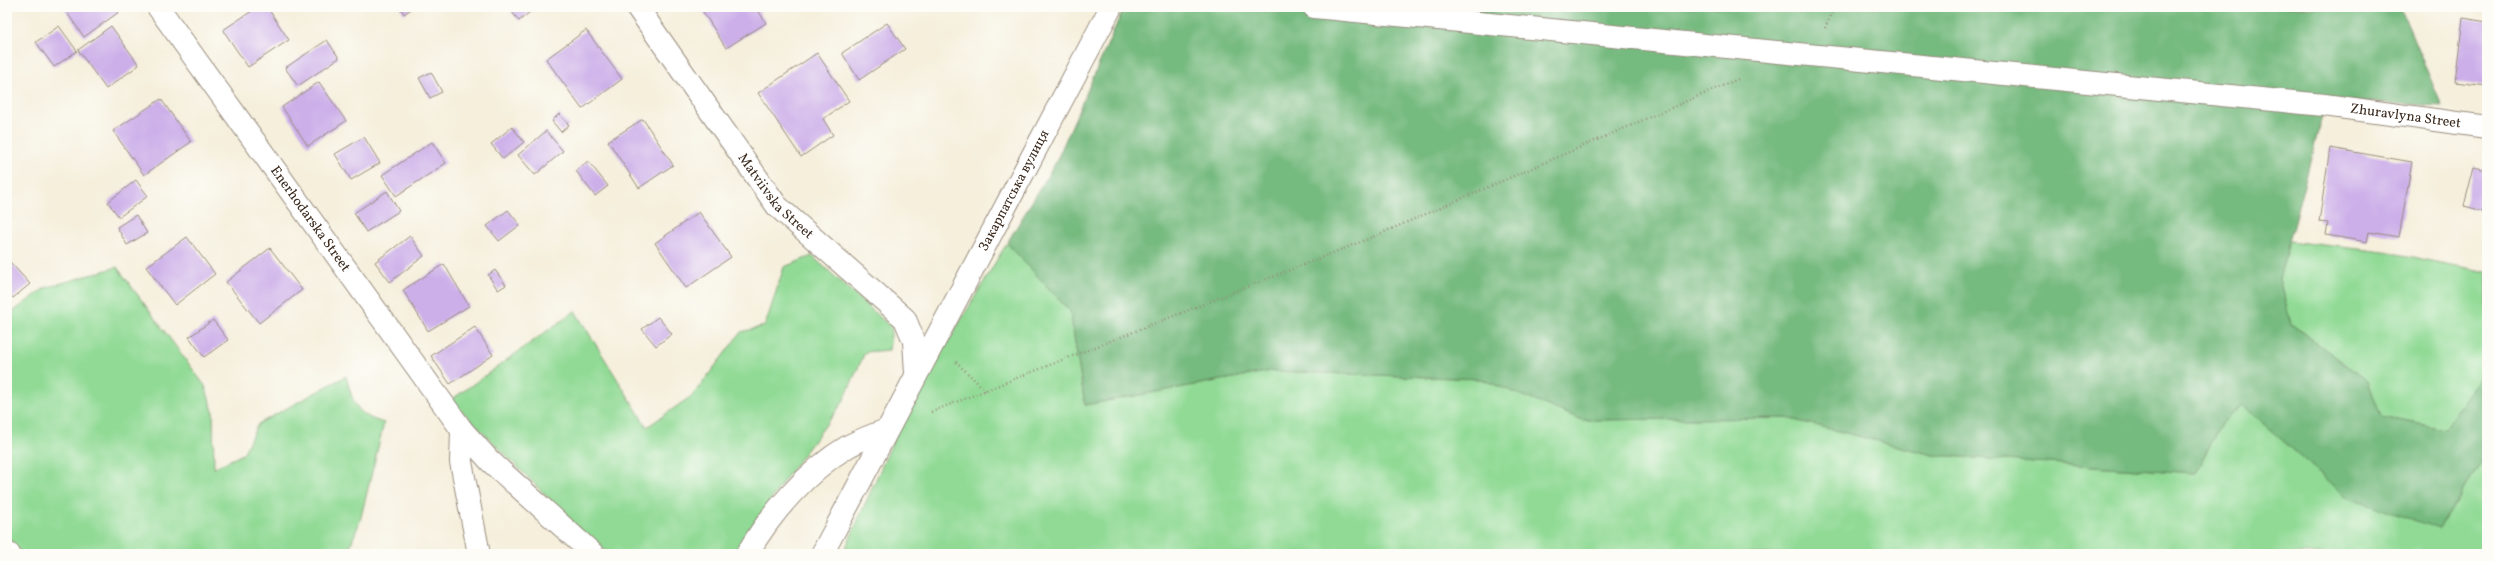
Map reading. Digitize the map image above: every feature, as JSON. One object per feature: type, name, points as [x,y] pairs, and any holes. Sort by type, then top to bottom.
[{"type":"street","name":"Enerhodarska Street","points":[[158,7],[462,430],[490,461],[593,554]]},
{"type":"street","name":"Matviivska Street","points":[[637,7],[777,206],[905,319],[914,340],[916,373]]},
{"type":"street","name":"Закарпатська вулиця","points":[[822,554],[916,373],[1111,7]]},
{"type":"street","name":"Zhuravlyna Street","points":[[1314,7],[1812,57],[2324,105],[2487,127]]},
{"type":"street","points":[[462,430],[461,462],[479,554]]},
{"type":"street","points":[[747,554],[756,539],[792,490],[847,447],[886,430]]},
{"type":"path","points":[[1812,57],[1834,7]]},
{"type":"path","points":[[929,413],[1368,239],[1726,83],[1741,78]]},
{"type":"path","points":[[934,340],[986,390]]},
{"type":"green space","points":[[1124,7],[1224,7],[2324,109],[2279,279],[2291,324],[2368,381],[2381,417],[2445,429],[2487,366],[2487,453],[2440,529],[2348,498],[2242,405],[2222,423],[2195,473],[1933,455],[1787,418],[1583,420],[1481,379],[1271,371],[1085,405],[1070,311],[1007,243],[1056,162]]},
{"type":"green space","points":[[1401,7],[2400,7],[2442,106],[2323,100]]},
{"type":"green space","points":[[2289,241],[2392,253],[2487,272],[2487,366],[2445,429],[2381,417],[2368,381],[2291,324],[2279,279]]},
{"type":"green space","points":[[1007,243],[1070,311],[1085,405],[1271,371],[1481,379],[1583,420],[1787,418],[1933,455],[2195,473],[2222,423],[2242,405],[2301,456],[2440,529],[2487,453],[2487,554],[843,554],[905,414]]},
{"type":"green space","points":[[812,256],[892,328],[889,350],[865,352],[843,402],[788,475],[733,554],[610,554],[584,534],[451,400],[575,311],[647,427],[693,395],[741,332],[765,326],[784,267]]},
{"type":"green space","points":[[117,267],[205,386],[213,411],[214,468],[243,454],[258,424],[346,376],[353,400],[361,411],[374,420],[384,423],[360,521],[347,554],[20,554],[7,546],[7,313],[11,313],[45,288]]},
{"type":"building","points":[[63,7],[115,7],[119,12],[84,37]]},
{"type":"building","points":[[258,7],[267,7],[289,40],[248,67],[223,30]]},
{"type":"building","points":[[400,7],[414,7],[404,14]]},
{"type":"building","points":[[508,7],[536,7],[519,21]]},
{"type":"building","points":[[700,7],[756,7],[766,23],[726,48]]},
{"type":"building","points":[[2463,18],[2487,22],[2487,86],[2455,82]]},
{"type":"building","points":[[887,23],[905,49],[859,80],[842,53]]},
{"type":"building","points":[[59,26],[77,51],[54,67],[36,42]]},
{"type":"building","points":[[111,26],[139,65],[106,89],[78,50]]},
{"type":"building","points":[[586,30],[622,79],[582,109],[546,59]]},
{"type":"building","points":[[327,40],[339,58],[298,86],[285,68]]},
{"type":"building","points":[[817,53],[849,101],[823,119],[833,135],[801,157],[758,93]]},
{"type":"building","points":[[431,72],[442,92],[430,98],[419,78]]},
{"type":"building","points":[[319,82],[346,121],[308,146],[282,107]]},
{"type":"building","points":[[161,99],[191,142],[144,175],[113,131]]},
{"type":"building","points":[[559,114],[569,125],[561,132],[552,121]]},
{"type":"building","points":[[643,119],[673,165],[639,188],[608,141]]},
{"type":"building","points":[[512,127],[524,142],[503,159],[491,144]]},
{"type":"building","points":[[546,131],[563,151],[535,175],[518,155]]},
{"type":"building","points":[[364,137],[380,163],[351,180],[335,154]]},
{"type":"building","points":[[432,142],[446,163],[396,196],[382,175]]},
{"type":"building","points":[[2330,148],[2412,162],[2399,237],[2369,232],[2367,242],[2326,235],[2328,223],[2319,222]]},
{"type":"building","points":[[588,161],[608,186],[595,196],[576,171]]},
{"type":"building","points":[[2474,167],[2487,170],[2487,212],[2464,206]]},
{"type":"building","points":[[136,180],[148,196],[119,217],[108,202]]},
{"type":"building","points":[[387,191],[399,211],[366,232],[354,213]]},
{"type":"building","points":[[508,210],[520,225],[499,241],[487,226]]},
{"type":"building","points":[[699,212],[731,257],[686,288],[655,243]]},
{"type":"building","points":[[136,215],[147,233],[127,245],[117,227]]},
{"type":"building","points":[[410,236],[424,256],[390,282],[375,262]]},
{"type":"building","points":[[187,237],[215,274],[175,305],[146,267]]},
{"type":"building","points":[[270,248],[302,290],[259,323],[226,282]]},
{"type":"building","points":[[10,262],[30,284],[13,298],[7,291],[7,264]]},
{"type":"building","points":[[444,264],[469,306],[428,331],[403,290]]},
{"type":"building","points":[[495,270],[506,285],[498,290],[488,275]]},
{"type":"building","points":[[658,317],[672,334],[656,346],[642,329]]},
{"type":"building","points":[[213,320],[228,340],[204,357],[189,337]]},
{"type":"building","points":[[475,327],[493,355],[450,384],[431,356]]}]
